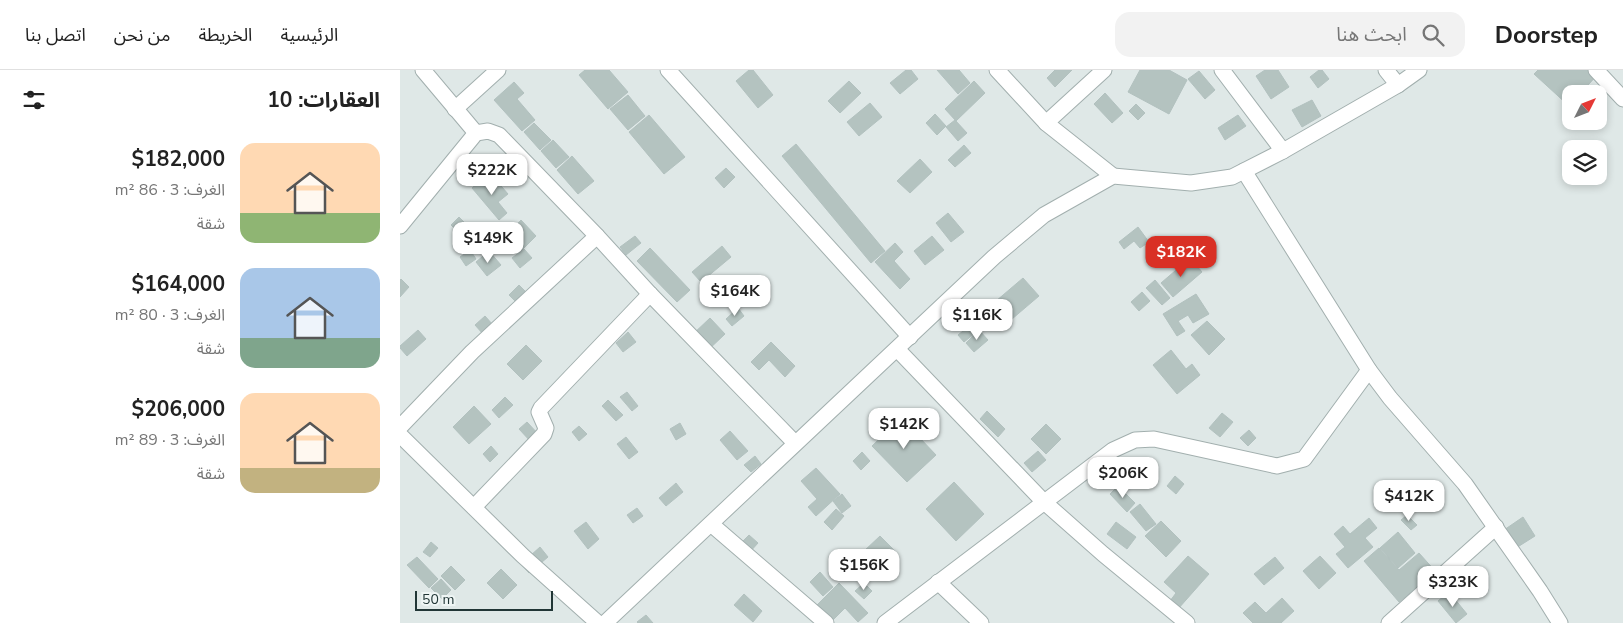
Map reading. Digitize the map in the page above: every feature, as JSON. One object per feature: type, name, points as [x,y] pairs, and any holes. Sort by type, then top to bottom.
[{"type":"street","points":[[423,70],[476,133]]},
{"type":"street","points":[[456,109],[498,70]]},
{"type":"street","points":[[668,70],[910,337]]},
{"type":"street","points":[[997,70],[1046,124],[1112,176],[1191,183],[1232,177],[1284,151],[1398,85],[1420,70]]},
{"type":"street","points":[[1046,124],[1104,70]]},
{"type":"street","points":[[1222,70],[1284,151]]},
{"type":"street","points":[[1386,70],[1398,85]]},
{"type":"street","points":[[1596,70],[1623,99]]},
{"type":"street","points":[[400,226],[476,133],[488,131],[499,135],[795,443]]},
{"type":"street","points":[[1244,171],[1369,370],[1390,398],[1465,484],[1496,527],[1554,620]]},
{"type":"street","points":[[605,623],[994,257],[1044,216],[1112,176]]},
{"type":"street","points":[[400,427],[472,352],[597,236]]},
{"type":"street","points":[[474,507],[544,434],[546,428],[540,412],[541,408],[650,294]]},
{"type":"street","points":[[897,349],[1043,501],[1103,554],[1187,623]]},
{"type":"street","points":[[885,623],[1043,501],[1113,450],[1135,440],[1154,439],[1277,466],[1304,459],[1369,370]]},
{"type":"street","points":[[400,435],[523,556],[598,623]]},
{"type":"street","points":[[710,524],[826,623]]},
{"type":"street","points":[[1388,623],[1496,527]]},
{"type":"street","points":[[938,582],[981,623]]},
{"type":"building","points":[[585,70],[609,70],[628,92],[608,109],[579,75]]},
{"type":"building","points":[[749,70],[753,70],[773,95],[758,108],[736,81]]},
{"type":"building","points":[[906,70],[911,70],[918,79],[900,94],[890,83]]},
{"type":"building","points":[[937,70],[959,70],[970,83],[958,94]]},
{"type":"building","points":[[1055,70],[1072,70],[1055,87],[1047,78]]},
{"type":"building","points":[[1140,70],[1169,70],[1187,80],[1169,114],[1128,92]]},
{"type":"building","points":[[1265,70],[1278,70],[1289,87],[1271,99],[1256,76]]},
{"type":"building","points":[[1319,70],[1322,70],[1329,79],[1318,88],[1310,77]]},
{"type":"building","points":[[1538,70],[1594,70],[1598,74],[1588,85],[1562,85],[1562,100],[1534,74]]},
{"type":"building","points":[[1199,71],[1215,90],[1205,99],[1188,79]]},
{"type":"building","points":[[849,81],[861,93],[840,113],[828,101]]},
{"type":"building","points":[[974,81],[985,93],[956,121],[945,109]]},
{"type":"building","points":[[514,82],[524,93],[517,99],[535,120],[522,131],[494,100]]},
{"type":"building","points":[[1105,93],[1123,113],[1112,123],[1094,104]]},
{"type":"building","points":[[628,95],[645,116],[628,130],[610,109]]},
{"type":"building","points":[[1312,100],[1321,116],[1302,127],[1292,110]]},
{"type":"building","points":[[870,103],[882,117],[859,136],[847,122]]},
{"type":"building","points":[[1136,104],[1145,113],[1138,120],[1129,111]]},
{"type":"building","points":[[935,114],[946,126],[937,135],[926,123]]},
{"type":"building","points":[[649,115],[685,157],[664,174],[629,132]]},
{"type":"building","points":[[1238,115],[1246,126],[1225,140],[1218,128]]},
{"type":"building","points":[[955,120],[967,133],[958,141],[946,127]]},
{"type":"building","points":[[534,123],[551,140],[540,150],[524,132]]},
{"type":"building","points":[[553,140],[569,157],[556,168],[541,151]]},
{"type":"building","points":[[796,144],[885,251],[871,263],[782,156]]},
{"type":"building","points":[[964,145],[971,153],[955,167],[948,160]]},
{"type":"building","points":[[572,156],[594,181],[578,194],[557,170]]},
{"type":"building","points":[[920,159],[932,172],[910,193],[897,181]]},
{"type":"building","points":[[726,168],[735,177],[724,188],[715,178]]},
{"type":"building","points":[[484,177],[491,184],[496,180],[508,194],[498,202],[507,213],[499,220],[472,188]]},
{"type":"building","points":[[948,213],[964,232],[951,242],[936,223]]},
{"type":"building","points":[[459,217],[479,237],[471,245],[451,225]]},
{"type":"building","points":[[521,220],[536,236],[521,251],[506,236]]},
{"type":"building","points":[[1138,227],[1149,242],[1140,248],[1134,241],[1124,249],[1119,242]]},
{"type":"building","points":[[635,236],[641,243],[626,255],[620,247]]},
{"type":"building","points":[[932,236],[944,250],[925,265],[914,251]]},
{"type":"building","points":[[895,243],[903,252],[894,261],[910,279],[900,289],[875,262]]},
{"type":"building","points":[[722,246],[731,257],[701,282],[692,272]]},
{"type":"building","points":[[650,248],[690,290],[677,302],[637,261]]},
{"type":"building","points":[[524,249],[532,258],[520,268],[512,258]]},
{"type":"building","points":[[470,250],[476,259],[466,266],[460,257]]},
{"type":"building","points":[[489,251],[501,265],[487,276],[476,262]]},
{"type":"building","points":[[1190,258],[1202,272],[1173,297],[1161,283]]},
{"type":"building","points":[[1023,278],[1039,296],[1012,319],[996,301]]},
{"type":"building","points":[[400,280],[409,287],[400,297]]},
{"type":"building","points":[[718,280],[727,288],[714,301],[706,292]]},
{"type":"building","points":[[1155,280],[1170,298],[1162,305],[1146,288]]},
{"type":"building","points":[[519,285],[528,294],[518,304],[509,295]]},
{"type":"building","points":[[1142,292],[1150,301],[1139,311],[1131,302]]},
{"type":"building","points":[[1196,294],[1209,314],[1193,323],[1188,315],[1178,321],[1185,331],[1177,336],[1163,314]]},
{"type":"building","points":[[738,308],[744,316],[732,326],[726,319]]},
{"type":"building","points":[[485,316],[493,325],[483,334],[475,325]]},
{"type":"building","points":[[710,318],[725,334],[706,352],[691,336]]},
{"type":"building","points":[[1207,321],[1225,339],[1209,355],[1191,335]]},
{"type":"building","points":[[968,327],[974,334],[964,342],[958,335]]},
{"type":"building","points":[[418,330],[426,339],[407,356],[400,346]]},
{"type":"building","points":[[979,330],[988,340],[974,352],[966,343]]},
{"type":"building","points":[[628,332],[636,342],[623,352],[616,343]]},
{"type":"building","points":[[771,342],[795,366],[785,377],[769,360],[759,370],[751,362]]},
{"type":"building","points":[[526,345],[542,361],[523,380],[507,364]]},
{"type":"building","points":[[1171,350],[1186,369],[1192,364],[1200,375],[1177,394],[1153,365]]},
{"type":"building","points":[[627,392],[638,406],[632,411],[620,397]]},
{"type":"building","points":[[505,397],[513,405],[499,418],[492,410]]},
{"type":"building","points":[[608,400],[623,415],[616,421],[602,406]]},
{"type":"building","points":[[474,406],[491,424],[469,444],[453,427]]},
{"type":"building","points":[[987,411],[1005,429],[998,437],[980,419]]},
{"type":"building","points":[[1222,413],[1233,422],[1220,437],[1209,428]]},
{"type":"building","points":[[901,418],[936,455],[907,482],[872,446]]},
{"type":"building","points":[[527,422],[540,436],[532,443],[519,429]]},
{"type":"building","points":[[680,423],[686,434],[676,440],[670,429]]},
{"type":"building","points":[[1046,424],[1061,439],[1046,454],[1031,439]]},
{"type":"building","points":[[579,426],[587,434],[579,441],[572,432]]},
{"type":"building","points":[[1249,430],[1256,438],[1248,446],[1240,438]]},
{"type":"building","points":[[730,431],[748,451],[737,460],[720,440]]},
{"type":"building","points":[[626,437],[638,452],[629,459],[617,444]]},
{"type":"building","points":[[491,446],[498,454],[490,462],[483,454]]},
{"type":"building","points":[[1038,451],[1046,460],[1032,472],[1024,463]]},
{"type":"building","points":[[862,452],[870,461],[861,470],[853,461]]},
{"type":"building","points":[[755,456],[761,464],[751,472],[744,465]]},
{"type":"building","points":[[816,468],[840,494],[816,516],[808,507],[817,499],[801,481]]},
{"type":"building","points":[[1175,476],[1184,484],[1176,494],[1167,486]]},
{"type":"building","points":[[954,482],[984,514],[956,541],[926,509]]},
{"type":"building","points":[[676,483],[683,492],[666,506],[659,498]]},
{"type":"building","points":[[1118,486],[1135,503],[1127,512],[1110,494]]},
{"type":"building","points":[[842,494],[851,506],[842,513],[833,501]]},
{"type":"building","points":[[1140,504],[1156,524],[1146,531],[1130,512]]},
{"type":"building","points":[[637,508],[643,516],[633,523],[627,515]]},
{"type":"building","points":[[836,509],[844,516],[832,530],[824,522]]},
{"type":"building","points":[[1407,515],[1417,525],[1411,530],[1401,520]]},
{"type":"building","points":[[1523,517],[1535,536],[1516,548],[1504,530]]},
{"type":"building","points":[[1369,518],[1377,528],[1365,538],[1373,547],[1348,568],[1336,554],[1345,547],[1334,534],[1343,526],[1350,534]]},
{"type":"building","points":[[1161,521],[1181,541],[1166,557],[1145,536]]},
{"type":"building","points":[[586,522],[599,539],[588,549],[574,531]]},
{"type":"building","points":[[1116,522],[1136,537],[1127,549],[1107,534]]},
{"type":"building","points":[[1398,532],[1415,553],[1398,568],[1380,548]]},
{"type":"building","points":[[749,535],[758,543],[749,553],[740,544]]},
{"type":"building","points":[[880,536],[896,552],[878,569],[863,552]]},
{"type":"building","points":[[431,542],[438,548],[430,557],[423,552]]},
{"type":"building","points":[[540,547],[548,557],[529,573],[521,564]]},
{"type":"building","points":[[1379,548],[1399,570],[1419,553],[1436,572],[1399,602],[1364,561]]},
{"type":"building","points":[[1188,556],[1209,574],[1178,609],[1170,601],[1176,593],[1164,582]]},
{"type":"building","points":[[1320,556],[1336,573],[1319,589],[1303,571]]},
{"type":"building","points":[[417,557],[438,579],[429,588],[407,565]]},
{"type":"building","points":[[1275,557],[1284,568],[1264,585],[1254,574]]},
{"type":"building","points":[[451,566],[465,580],[455,590],[441,576]]},
{"type":"building","points":[[501,569],[517,585],[503,599],[487,583]]},
{"type":"building","points":[[820,572],[833,587],[823,596],[810,582]]},
{"type":"building","points":[[441,579],[451,590],[442,599],[431,588]]},
{"type":"building","points":[[839,583],[868,613],[858,622],[845,608],[830,623],[812,610]]},
{"type":"building","points":[[864,583],[872,591],[864,599],[855,591]]},
{"type":"building","points":[[1449,592],[1467,614],[1456,623],[1438,601]]},
{"type":"building","points":[[744,594],[762,611],[753,622],[734,605]]},
{"type":"building","points":[[1282,598],[1294,611],[1281,623],[1253,623],[1243,613],[1255,602],[1266,613]]},
{"type":"building","points":[[646,615],[653,623],[637,622]]}]
